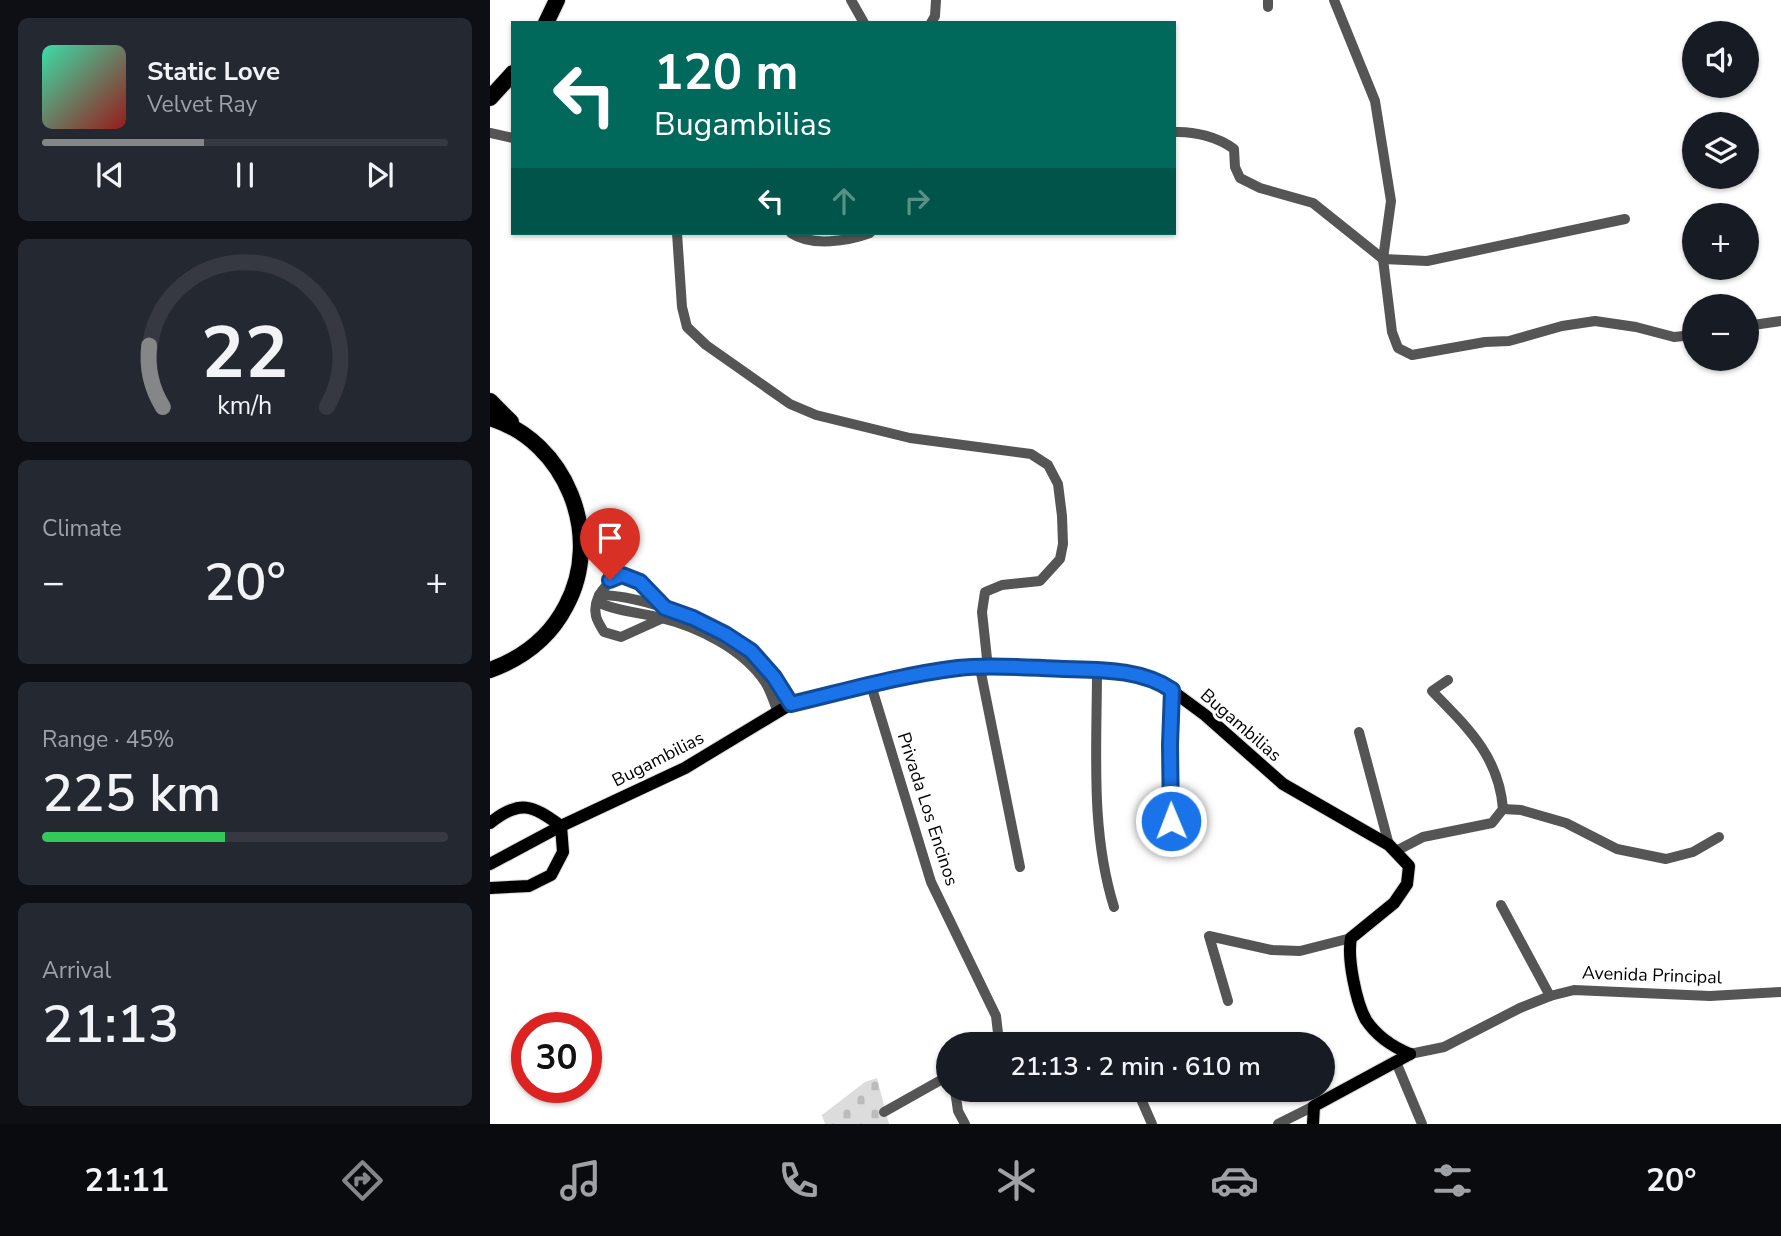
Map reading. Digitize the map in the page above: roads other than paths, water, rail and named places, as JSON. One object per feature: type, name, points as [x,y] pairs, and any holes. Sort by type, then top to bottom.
[{"type":"highway","points":[[547,21],[557,0]]},
{"type":"highway","points":[[490,98],[511,75]]},
{"type":"highway","points":[[490,401],[549,457],[560,471],[573,500],[581,537],[577,575],[567,605],[550,631],[520,656],[490,670]]},
{"type":"highway","points":[[490,418],[523,434]]},
{"type":"main road","name":"Bugambilias","points":[[490,864],[561,826],[685,768],[791,704],[961,667],[1097,669],[1129,673],[1159,681],[1205,715],[1283,785],[1393,848],[1409,866],[1407,884],[1394,903],[1351,938]]},
{"type":"main road","points":[[490,823],[503,813],[523,806],[540,811],[561,826],[563,852],[551,875],[529,886],[490,888]]},
{"type":"main road","points":[[1351,938],[1349,948],[1352,978],[1366,1019],[1385,1040],[1410,1054]]},
{"type":"main road","points":[[1313,1124],[1314,1106],[1410,1054]]},
{"type":"street","points":[[851,0],[863,21]]},
{"type":"street","points":[[932,21],[936,0]]},
{"type":"street","points":[[1335,0],[1375,101],[1391,201],[1383,259],[1392,332],[1398,348],[1412,355],[1486,341],[1509,341],[1562,326],[1595,321],[1636,327],[1674,337],[1682,336]]},
{"type":"street","points":[[1176,132],[1187,132],[1225,142],[1234,149],[1235,167],[1240,178],[1261,188],[1313,203],[1383,259],[1427,261],[1625,219]]},
{"type":"street","points":[[490,133],[511,138]]},
{"type":"street","points":[[677,235],[682,307],[687,327],[706,345],[790,404],[816,415],[910,438],[1031,454],[1048,465],[1058,484],[1063,535],[1060,559],[1040,581],[1002,585],[985,592],[982,612],[984,668],[1020,867]]},
{"type":"street","points":[[794,235],[821,241],[864,235]]},
{"type":"street","points":[[1759,324],[1781,321]]},
{"type":"street","points":[[664,613],[621,637],[604,632],[595,615],[598,598],[610,580],[622,575],[640,582],[664,613],[720,642],[744,659],[766,683],[778,712]]},
{"type":"street","points":[[598,598],[609,595],[664,613],[693,618],[725,634],[751,651],[774,677],[791,704]]},
{"type":"street","points":[[1097,669],[1098,821],[1105,879],[1114,907]]},
{"type":"street","points":[[1359,732],[1393,848],[1423,837],[1492,823],[1503,809],[1502,788],[1494,766],[1476,736],[1432,691],[1448,680]]},
{"type":"street","name":"Privada Los Encinos","points":[[871,685],[931,882],[996,1016],[998,1032]]},
{"type":"street","points":[[1171,821],[1172,690]]},
{"type":"street","points":[[1503,809],[1521,810],[1566,823],[1617,849],[1666,859],[1693,852],[1719,837]]},
{"type":"street","points":[[1501,905],[1550,996]]},
{"type":"street","points":[[1228,1001],[1209,936],[1272,950],[1300,951],[1351,938]]},
{"type":"street","name":"Avenida Principal","points":[[1410,1054],[1444,1047],[1520,1008],[1574,990],[1710,996],[1781,992]]},
{"type":"street","points":[[1396,1062],[1422,1124]]},
{"type":"street","points":[[884,1112],[936,1083]]},
{"type":"street","points":[[957,1102],[965,1124]]},
{"type":"street","points":[[1142,1102],[1152,1124]]},
{"type":"street","points":[[1278,1124],[1314,1106]]}]
